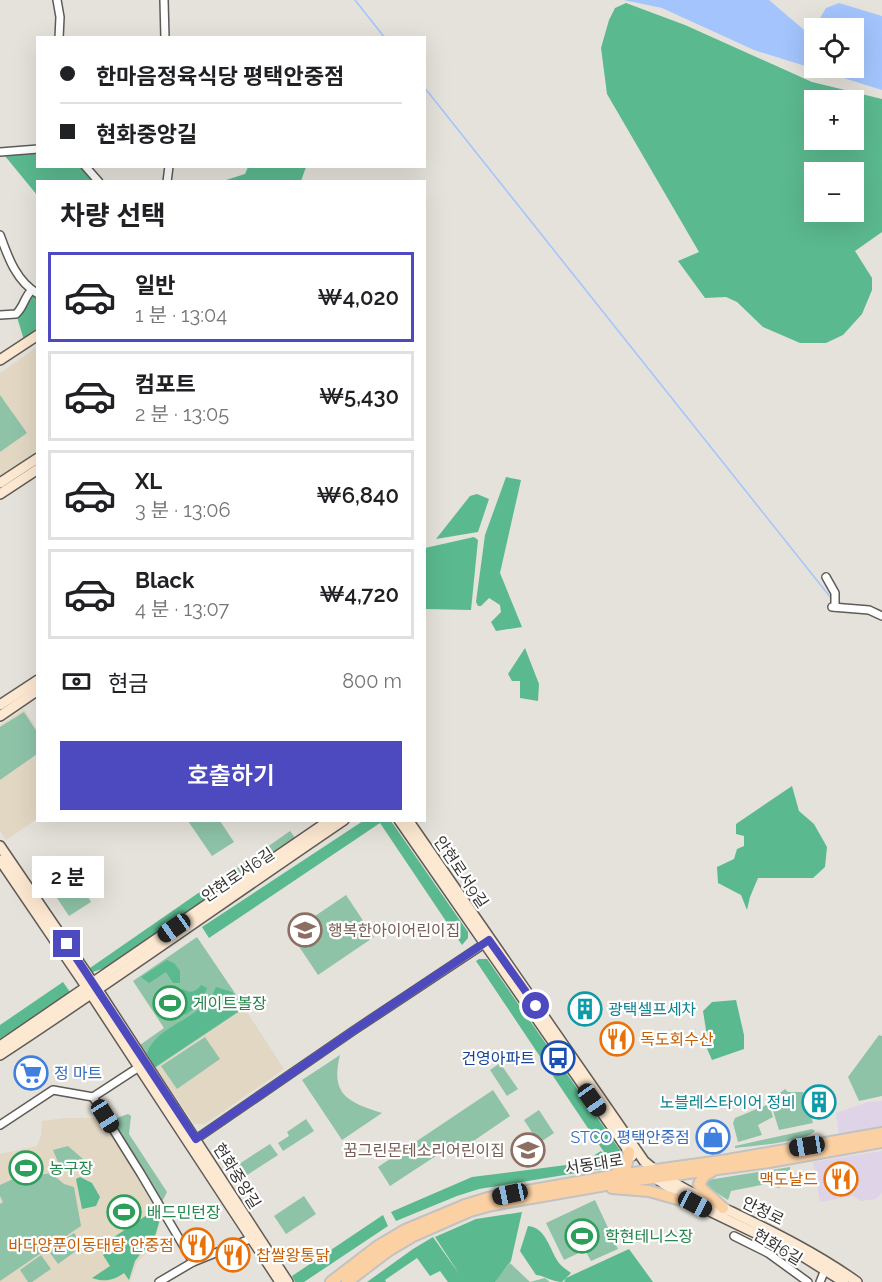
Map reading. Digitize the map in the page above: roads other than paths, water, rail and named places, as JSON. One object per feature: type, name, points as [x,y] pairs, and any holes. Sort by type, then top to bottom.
[{"type":"main road","name":"서동대로","points":[[347,1282],[388,1251],[413,1236],[470,1211],[653,1173],[882,1133]]},
{"type":"main road","name":"서동대로","points":[[331,1282],[378,1246],[421,1223],[465,1205],[510,1194],[612,1176],[715,1169],[770,1162],[882,1142]]},
{"type":"main road","points":[[612,1176],[626,1167],[629,1152]]},
{"type":"main road","points":[[715,1169],[704,1176],[699,1184],[723,1208]]},
{"type":"main road","points":[[594,1187],[649,1191],[695,1204]]},
{"type":"street","points":[[57,0],[60,17],[59,36]]},
{"type":"street","points":[[164,0],[165,36]]},
{"type":"street","points":[[0,152],[36,149]]},
{"type":"street","points":[[87,168],[97,180]]},
{"type":"street","points":[[0,235],[10,265],[35,292],[27,294],[23,306],[16,314],[0,315]]},
{"type":"street","points":[[0,360],[36,335]]},
{"type":"street","points":[[0,367],[36,342]]},
{"type":"street","points":[[0,483],[36,459]]},
{"type":"street","points":[[0,494],[36,470]]},
{"type":"street","points":[[826,577],[835,593],[833,607],[869,610],[882,615]]},
{"type":"street","points":[[0,705],[36,681]]},
{"type":"street","points":[[0,716],[36,691]]},
{"type":"street","name":"안현로서6길","points":[[0,1055],[327,822]]},
{"type":"street","name":"안현로서6길","points":[[0,1046],[93,989],[341,822]]},
{"type":"street","points":[[400,822],[487,942],[629,1152],[653,1173]]},
{"type":"street","name":"안현로서9길","points":[[409,822],[487,942],[653,1173]]},
{"type":"street","name":"현화중앙길","points":[[0,846],[255,1240],[288,1282]]},
{"type":"street","points":[[0,860],[93,989],[139,1067],[193,1142],[487,942]]},
{"type":"street","points":[[0,1125],[53,1090],[93,1097],[139,1067]]},
{"type":"street","points":[[93,1097],[193,1262]]},
{"type":"street","name":"안청로","points":[[653,1173],[695,1204],[826,1265],[844,1282]]},
{"type":"street","name":"안청로","points":[[653,1173],[723,1208],[857,1282]]},
{"type":"street","name":"현화6길","points":[[734,1236],[768,1253],[808,1282]]},
{"type":"street","points":[[159,1282],[193,1262],[255,1240],[279,1282]]},
{"type":"street","points":[[820,1282],[826,1265]]},
{"type":"water","points":[[624,0],[769,0],[804,30],[804,66],[754,50],[662,8]]},
{"type":"water","points":[[839,3],[882,16],[882,90],[844,78],[864,78],[864,18],[820,18],[826,8]]},
{"type":"waterway","points":[[355,0],[383,36]]},
{"type":"waterway","points":[[426,90],[831,598]]},
{"type":"place","name":"행복한아이어린이집","points":[[305,930]]},
{"type":"place","name":"게이트볼장","points":[[170,1003]]},
{"type":"place","name":"광택셀프세차","points":[[585,1009]]},
{"type":"place","name":"독도회수산","points":[[617,1039]]},
{"type":"place","name":"건영아파트","points":[[558,1058]]},
{"type":"place","name":"정 마트","points":[[31,1073]]},
{"type":"place","name":"노블레스타이어 정비","points":[[819,1102]]},
{"type":"place","name":"STCO 평택안중점","points":[[713,1137]]},
{"type":"place","name":"꿈그린몬테소리어린이집","points":[[528,1150]]},
{"type":"place","name":"농구장","points":[[26,1168]]},
{"type":"place","name":"맥도날드","points":[[841,1179]]},
{"type":"place","name":"배드민턴장","points":[[124,1212]]},
{"type":"place","name":"학현테니스장","points":[[582,1236]]},
{"type":"place","name":"바다양푼이동태탕 안중점","points":[[197,1245]]},
{"type":"place","name":"찹쌀왕통닭","points":[[233,1255]]}]
